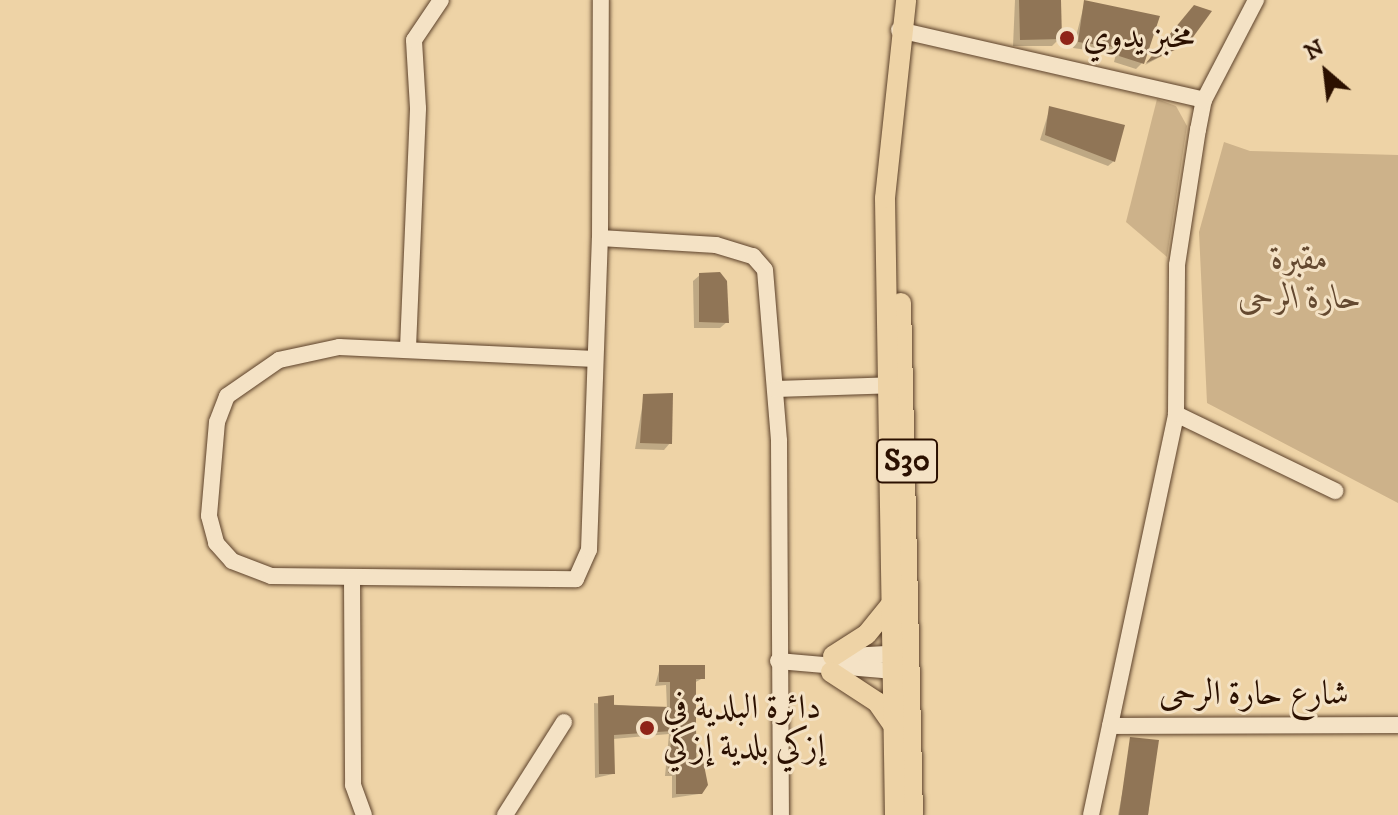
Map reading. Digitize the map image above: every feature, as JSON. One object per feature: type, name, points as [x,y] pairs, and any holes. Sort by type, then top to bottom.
[{"type":"main road","name":"S30","points":[[906,0],[899,30],[891,107],[903,663],[913,815]]},
{"type":"main road","name":"S30","points":[[895,815],[893,725],[903,663],[891,604],[897,385]]},
{"type":"main road","points":[[891,604],[867,634],[832,664],[877,702],[893,725]]},
{"type":"street","points":[[408,348],[414,40],[441,0]]},
{"type":"street","points":[[595,359],[339,347],[279,360],[227,396],[217,422],[209,516],[216,543],[232,561],[271,576],[576,579],[589,550],[600,238],[601,0]]},
{"type":"street","points":[[1091,815],[1176,414],[1177,265],[1204,100],[1256,0]]},
{"type":"street","points":[[899,30],[1204,100]]},
{"type":"street","points":[[600,238],[716,245],[753,256],[770,288],[776,389],[781,815]]},
{"type":"street","points":[[776,389],[897,385]]},
{"type":"street","points":[[1176,414],[1335,491]]},
{"type":"street","points":[[352,578],[353,785],[364,815]]},
{"type":"street","points":[[778,661],[807,664],[903,663]]},
{"type":"street","points":[[505,815],[564,722]]},
{"type":"street","name":"شارع حارة الرحى","points":[[1110,726],[1398,725]]},
{"type":"green space","points":[[1157,99],[1176,106],[1187,126],[1167,257],[1126,222]]},
{"type":"green space","name":"مقبرة حارة الرحى","points":[[1224,142],[1250,151],[1398,155],[1398,503],[1207,403],[1199,232]]},
{"type":"building","points":[[1019,0],[1061,0],[1062,39],[1020,40]]},
{"type":"building","points":[[1084,0],[1160,16],[1144,64],[1119,56],[1121,48],[1078,42]]},
{"type":"building","points":[[1194,5],[1212,11],[1188,44],[1146,63]]},
{"type":"building","points":[[1049,106],[1125,125],[1115,162],[1045,135]]},
{"type":"building","points":[[720,272],[727,281],[729,323],[699,322],[699,273]]},
{"type":"building","points":[[673,393],[672,444],[640,443],[643,394]]},
{"type":"building","name":"دائرة البلدية في إزكي بلدية إزكي","points":[[659,665],[705,665],[705,679],[696,679],[696,760],[703,760],[708,785],[702,794],[676,794],[676,772],[668,773],[672,731],[614,735],[615,774],[599,774],[598,697],[614,695],[614,705],[670,707],[670,682],[659,682]]},
{"type":"building","points":[[1130,737],[1159,740],[1148,815],[1119,815]]},
{"type":"place","name":"مخبز يدوي","points":[[1067,38]]},
{"type":"place","name":"دائرة البلدية في إزكي بلدية إزكي","points":[[647,728]]}]
